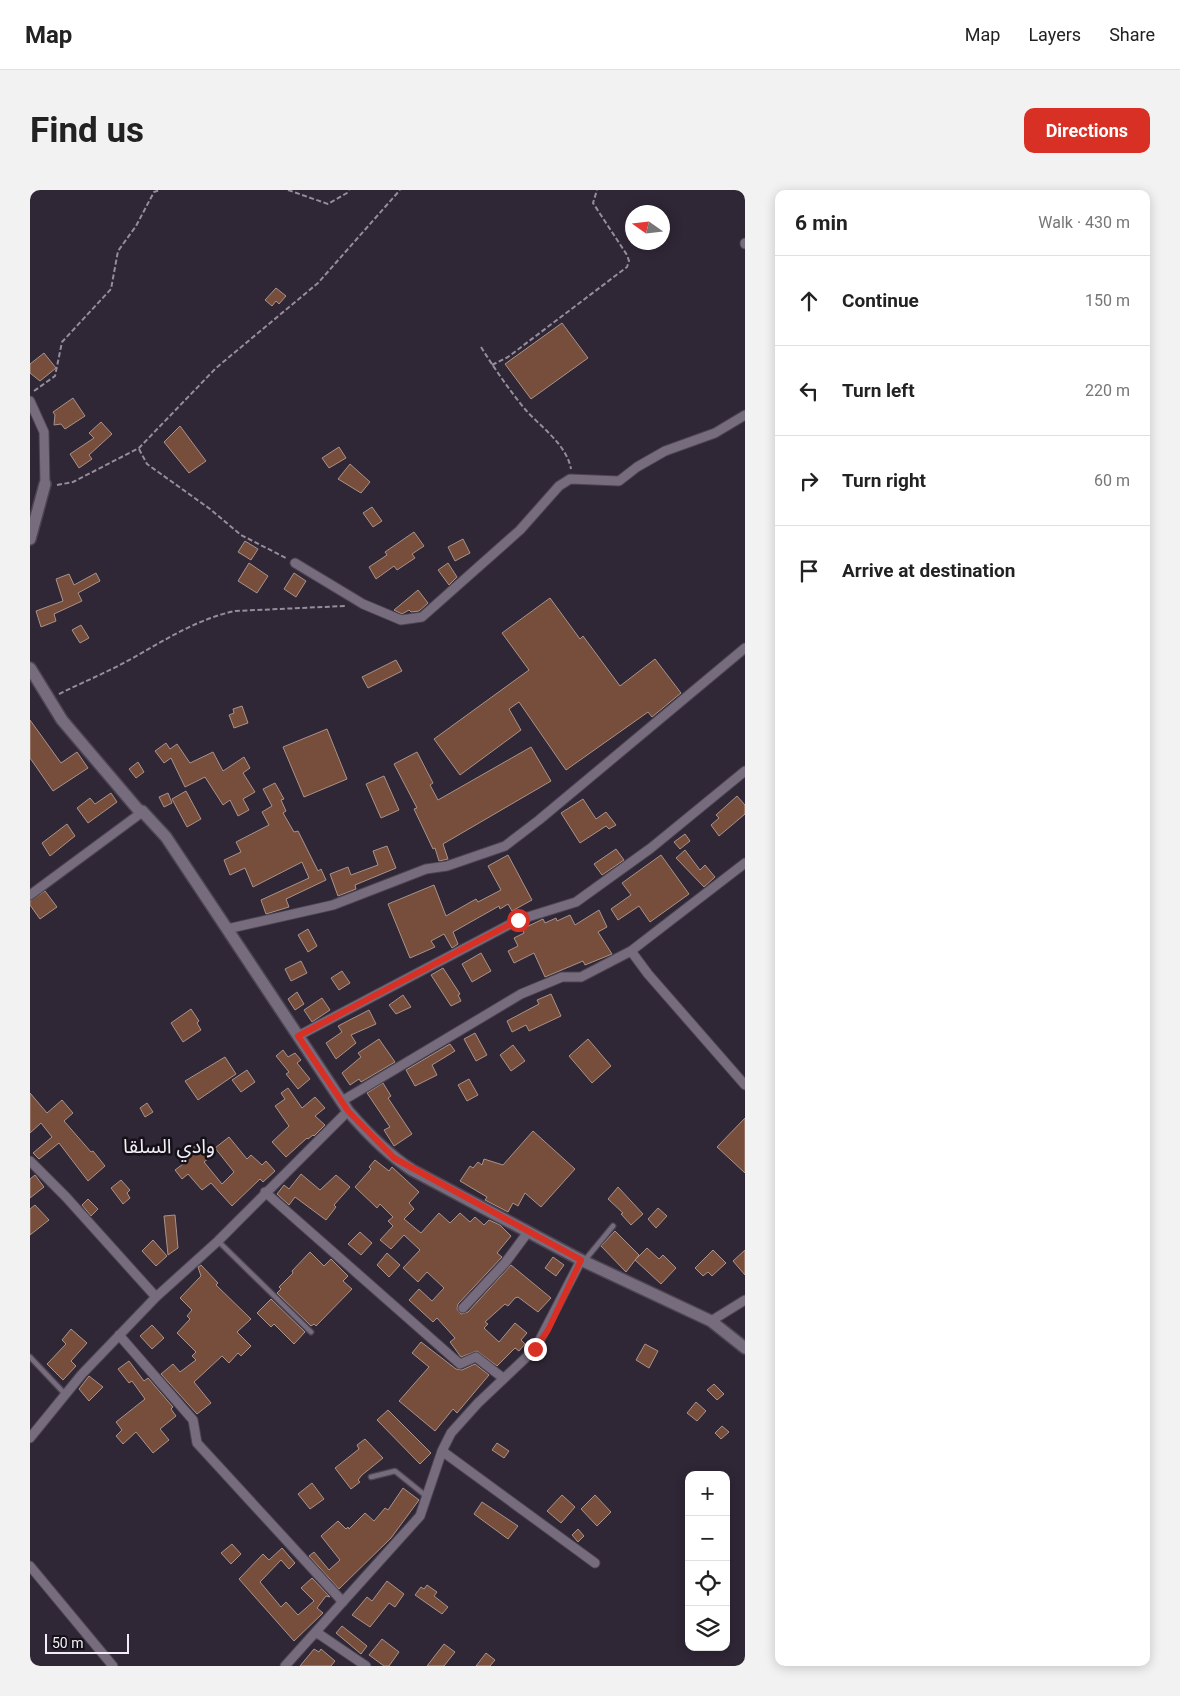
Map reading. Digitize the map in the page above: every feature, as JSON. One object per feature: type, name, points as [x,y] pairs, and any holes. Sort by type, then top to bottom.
[{"type":"street","points":[[30,400],[44,432],[44,484],[30,539]]},
{"type":"street","points":[[295,563],[363,604],[401,620],[422,617],[520,530],[559,486],[570,479],[619,481],[637,467],[665,451],[715,433],[745,415]]},
{"type":"street","points":[[227,929],[333,906],[426,869],[447,866],[505,846],[539,820],[745,648]]},
{"type":"street","points":[[30,668],[62,720],[141,813]]},
{"type":"street","points":[[298,1036],[518,920],[576,902],[651,848],[745,770]]},
{"type":"street","points":[[30,895],[142,811],[151,818],[166,837],[348,1111],[394,1158],[582,1261],[711,1321],[745,1348]]},
{"type":"street","points":[[342,1101],[520,994],[562,977],[580,977],[631,951],[745,863]]},
{"type":"street","points":[[631,951],[648,974],[745,1084]]},
{"type":"street","points":[[30,1438],[65,1394],[119,1335],[156,1297],[218,1241],[348,1111]]},
{"type":"street","points":[[30,1161],[66,1197],[156,1297]]},
{"type":"street","points":[[266,1192],[460,1364],[476,1357],[503,1378]]},
{"type":"street","points":[[462,1308],[505,1263],[528,1232]]},
{"type":"street","points":[[285,1666],[420,1516],[442,1451],[460,1422],[503,1378],[535,1349],[548,1330],[582,1261]]},
{"type":"street","points":[[711,1321],[745,1300]]},
{"type":"street","points":[[119,1335],[192,1420],[197,1443],[343,1602]]},
{"type":"street","points":[[442,1451],[595,1563]]},
{"type":"street","points":[[30,1566],[113,1666]]},
{"type":"street","points":[[316,1632],[366,1666]]},
{"type":"lane","points":[[582,1261],[613,1226]]},
{"type":"lane","points":[[218,1241],[311,1332]]},
{"type":"lane","points":[[30,1357],[65,1394]]},
{"type":"lane","points":[[371,1477],[395,1471],[427,1497]]},
{"type":"path","points":[[30,394],[55,376],[62,342],[111,289],[118,251],[136,226],[154,192],[160,190]]},
{"type":"path","points":[[288,190],[328,204],[349,190]]},
{"type":"path","points":[[44,484],[58,486],[73,482],[139,448],[216,368],[318,282],[400,190]]},
{"type":"path","points":[[492,365],[508,357],[627,267],[629,261],[593,203],[597,190]]},
{"type":"path","points":[[481,347],[492,365],[526,410],[564,450],[571,468],[570,479]]},
{"type":"path","points":[[139,448],[147,464],[210,509],[241,535],[295,563]]},
{"type":"path","points":[[50,699],[130,660],[197,623],[218,615],[235,612],[363,604]]},
{"type":"building","points":[[276,288],[286,296],[279,304],[276,301],[272,306],[265,300]]},
{"type":"building","points":[[562,323],[588,358],[531,399],[505,364]]},
{"type":"building","points":[[44,353],[56,368],[40,381],[30,373],[30,364]]},
{"type":"building","points":[[73,398],[85,416],[65,429],[61,424],[54,425],[55,415],[53,412]]},
{"type":"building","points":[[101,422],[112,434],[89,455],[92,459],[79,468],[70,454],[94,438],[89,433]]},
{"type":"building","points":[[180,426],[206,461],[189,473],[164,442]]},
{"type":"building","points":[[339,447],[346,458],[329,468],[322,458]]},
{"type":"building","points":[[350,464],[370,482],[361,493],[338,479]]},
{"type":"building","points":[[372,507],[382,521],[373,527],[363,513]]},
{"type":"building","points":[[414,532],[424,546],[412,554],[415,558],[397,570],[394,566],[376,579],[369,567],[387,555],[385,552]]},
{"type":"building","points":[[463,539],[470,553],[455,561],[448,547]]},
{"type":"building","points":[[245,541],[258,549],[251,560],[238,552]]},
{"type":"building","points":[[249,563],[268,576],[257,593],[238,581]]},
{"type":"building","points":[[448,563],[457,577],[449,585],[438,570]]},
{"type":"building","points":[[96,573],[100,581],[78,593],[82,601],[54,614],[56,621],[41,627],[36,611],[63,601],[56,579],[69,574],[74,585]]},
{"type":"building","points":[[294,573],[306,581],[296,597],[284,589]]},
{"type":"building","points":[[418,590],[428,603],[419,611],[411,612],[409,610],[402,614],[394,610]]},
{"type":"building","points":[[550,598],[580,639],[583,636],[620,686],[655,659],[681,693],[652,717],[648,712],[566,770],[519,702],[509,709],[521,730],[460,775],[434,739],[529,670],[502,633]]},
{"type":"building","points":[[81,625],[89,638],[80,643],[72,630]]},
{"type":"building","points":[[396,660],[402,671],[368,688],[362,677]]},
{"type":"building","points":[[242,706],[248,723],[234,728],[229,715],[234,713],[233,709]]},
{"type":"building","points":[[30,720],[61,763],[77,752],[88,768],[53,791],[30,758]]},
{"type":"building","points":[[327,729],[347,779],[304,797],[283,747]]},
{"type":"building","points":[[166,743],[170,749],[177,744],[190,763],[213,752],[223,771],[244,757],[250,768],[243,773],[255,792],[243,799],[249,810],[238,816],[230,800],[223,805],[205,777],[185,787],[171,758],[164,763],[155,751]]},
{"type":"building","points":[[531,747],[551,781],[443,844],[448,859],[439,861],[435,848],[433,849],[414,809],[417,808],[394,764],[417,752],[433,783],[430,785],[438,800]]},
{"type":"building","points":[[138,762],[144,772],[136,778],[129,769]]},
{"type":"building","points":[[384,776],[399,810],[381,818],[366,784]]},
{"type":"building","points":[[275,783],[284,799],[281,800],[286,811],[283,813],[294,832],[298,831],[318,871],[321,869],[326,880],[286,899],[289,907],[266,914],[261,900],[309,878],[302,862],[253,887],[245,868],[230,875],[224,860],[241,852],[236,842],[269,825],[262,812],[272,806],[263,789]]},
{"type":"building","points":[[186,791],[201,819],[187,827],[172,799]]},
{"type":"building","points":[[111,793],[117,802],[88,823],[77,808],[90,798],[95,804]]},
{"type":"building","points":[[168,793],[172,803],[164,807],[159,797]]},
{"type":"building","points":[[737,796],[745,805],[745,814],[719,836],[711,825],[719,818],[716,815]]},
{"type":"building","points":[[583,799],[596,819],[606,812],[616,825],[609,829],[606,826],[580,843],[561,813]]},
{"type":"building","points":[[67,824],[75,836],[50,856],[42,843]]},
{"type":"building","points":[[685,834],[690,841],[680,849],[674,842]]},
{"type":"building","points":[[387,846],[396,868],[355,885],[356,889],[338,896],[330,874],[348,867],[351,875],[378,865],[373,851]]},
{"type":"building","points":[[616,849],[624,860],[602,875],[594,864]]},
{"type":"building","points":[[685,850],[700,870],[705,865],[715,877],[704,887],[676,858]]},
{"type":"building","points":[[508,855],[532,900],[512,911],[508,904],[500,909],[499,906],[453,932],[458,944],[452,948],[444,934],[431,941],[435,947],[410,958],[388,904],[434,885],[446,916],[476,899],[478,902],[501,890],[488,866]]},
{"type":"building","points":[[661,855],[689,894],[650,922],[639,906],[618,920],[611,909],[631,895],[622,883]]},
{"type":"building","points":[[45,891],[57,907],[40,919],[30,905],[30,901]]},
{"type":"building","points":[[599,910],[607,927],[598,932],[612,954],[585,965],[583,961],[545,977],[534,953],[514,963],[508,951],[518,946],[514,938],[524,933],[522,929],[543,919],[545,923],[556,918],[557,921],[570,915],[575,925]]},
{"type":"building","points":[[308,929],[317,946],[308,952],[298,935]]},
{"type":"building","points":[[481,953],[491,971],[472,982],[462,964]]},
{"type":"building","points":[[301,961],[307,973],[291,981],[285,969]]},
{"type":"building","points":[[443,968],[460,994],[458,995],[461,1001],[451,1006],[431,975]]},
{"type":"building","points":[[342,971],[350,983],[339,990],[331,978]]},
{"type":"building","points":[[297,992],[304,1004],[295,1010],[288,999]]},
{"type":"building","points":[[551,994],[561,1016],[529,1031],[526,1025],[512,1032],[507,1021],[539,1004],[537,1000]]},
{"type":"building","points":[[403,995],[411,1007],[396,1014],[389,1005]]},
{"type":"building","points":[[322,998],[330,1010],[312,1022],[304,1010]]},
{"type":"building","points":[[191,1009],[199,1021],[197,1023],[201,1030],[183,1042],[171,1023]]},
{"type":"building","points":[[369,1010],[376,1024],[351,1035],[356,1043],[336,1059],[326,1043],[342,1032],[338,1026]]},
{"type":"building","points":[[475,1033],[487,1055],[476,1061],[464,1039]]},
{"type":"building","points":[[379,1039],[395,1062],[361,1082],[359,1079],[350,1085],[342,1073],[361,1057],[358,1053]]},
{"type":"building","points":[[588,1039],[611,1066],[592,1083],[569,1056]]},
{"type":"building","points":[[450,1044],[455,1051],[432,1065],[437,1075],[415,1086],[406,1070]]},
{"type":"building","points":[[513,1045],[525,1061],[511,1071],[500,1055]]},
{"type":"building","points":[[283,1050],[288,1057],[295,1053],[301,1060],[297,1063],[310,1079],[298,1089],[286,1074],[289,1072],[276,1056]]},
{"type":"building","points":[[225,1057],[236,1074],[198,1100],[185,1081]]},
{"type":"building","points":[[247,1070],[255,1082],[241,1092],[232,1080]]},
{"type":"building","points":[[469,1079],[478,1095],[467,1101],[458,1085]]},
{"type":"building","points":[[383,1083],[391,1096],[388,1098],[412,1134],[394,1146],[384,1130],[390,1127],[367,1093]]},
{"type":"building","points":[[288,1088],[302,1108],[315,1097],[325,1108],[315,1116],[325,1125],[314,1136],[307,1138],[286,1157],[272,1142],[289,1126],[275,1106],[285,1099],[281,1093]]},
{"type":"building","points":[[30,1093],[47,1113],[62,1100],[73,1113],[64,1121],[105,1166],[88,1181],[59,1143],[39,1159],[33,1153],[52,1137],[41,1123],[30,1133]]},
{"type":"building","points":[[147,1103],[153,1112],[145,1117],[140,1108]]},
{"type":"building","points":[[745,1118],[745,1173],[717,1147]]},
{"type":"building","points":[[533,1131],[575,1169],[541,1207],[525,1193],[518,1206],[513,1203],[508,1212],[485,1200],[487,1197],[460,1181],[470,1166],[473,1168],[478,1162],[482,1165],[484,1159],[503,1165]]},
{"type":"building","points":[[229,1137],[247,1159],[251,1155],[262,1165],[266,1161],[275,1171],[263,1182],[260,1179],[232,1206],[211,1183],[202,1190],[188,1174],[182,1179],[175,1170],[183,1164],[179,1159],[197,1144],[209,1158],[204,1162],[222,1184],[234,1172],[215,1148]]},
{"type":"building","points":[[375,1160],[389,1171],[392,1167],[419,1192],[409,1203],[414,1209],[404,1219],[421,1233],[439,1213],[450,1223],[460,1213],[470,1222],[475,1217],[484,1225],[489,1220],[500,1225],[511,1236],[497,1253],[502,1257],[458,1304],[457,1309],[461,1314],[468,1312],[511,1265],[551,1298],[538,1312],[518,1297],[515,1298],[508,1306],[505,1304],[485,1322],[488,1324],[484,1328],[499,1342],[515,1323],[527,1333],[521,1340],[525,1344],[519,1351],[515,1348],[497,1366],[477,1351],[461,1357],[450,1342],[455,1338],[437,1318],[433,1322],[409,1300],[419,1289],[432,1301],[444,1288],[427,1272],[418,1282],[403,1268],[420,1250],[404,1235],[391,1249],[380,1240],[393,1226],[388,1221],[393,1217],[380,1204],[377,1208],[355,1187],[371,1169],[369,1167]]},
{"type":"building","points":[[301,1174],[320,1190],[336,1175],[350,1187],[334,1205],[336,1207],[326,1220],[295,1197],[289,1205],[277,1194],[284,1185],[289,1189]]},
{"type":"building","points":[[35,1175],[44,1187],[30,1198],[30,1179]]},
{"type":"building","points":[[121,1180],[130,1190],[127,1193],[130,1198],[123,1204],[111,1188]]},
{"type":"building","points":[[618,1187],[643,1214],[631,1225],[621,1214],[623,1213],[608,1199]]},
{"type":"building","points":[[88,1199],[98,1209],[91,1216],[82,1205]]},
{"type":"building","points":[[35,1205],[49,1220],[30,1235],[30,1209]]},
{"type":"building","points":[[658,1208],[667,1216],[656,1228],[648,1219]]},
{"type":"building","points":[[175,1215],[178,1248],[168,1255],[164,1216]]},
{"type":"building","points":[[615,1231],[639,1255],[626,1272],[601,1246]]},
{"type":"building","points":[[360,1232],[372,1243],[361,1255],[348,1244]]},
{"type":"building","points":[[153,1240],[167,1256],[156,1266],[142,1251]]},
{"type":"building","points":[[647,1248],[659,1259],[663,1255],[676,1268],[661,1284],[635,1260]]},
{"type":"building","points":[[713,1250],[726,1263],[712,1276],[708,1272],[703,1276],[695,1268]]},
{"type":"building","points":[[745,1250],[745,1275],[733,1261]]},
{"type":"building","points":[[310,1252],[324,1266],[331,1259],[348,1276],[343,1281],[352,1289],[316,1326],[314,1324],[311,1326],[277,1293],[281,1289],[279,1287]]},
{"type":"building","points":[[387,1253],[400,1265],[389,1277],[377,1265]]},
{"type":"building","points":[[553,1257],[564,1265],[556,1276],[545,1268]]},
{"type":"building","points":[[201,1265],[218,1283],[216,1285],[251,1319],[237,1332],[251,1346],[241,1356],[238,1353],[229,1363],[222,1356],[194,1382],[211,1403],[197,1414],[161,1374],[173,1364],[180,1372],[196,1360],[192,1356],[196,1352],[177,1333],[190,1319],[187,1316],[192,1310],[180,1298],[201,1276],[198,1267]]},
{"type":"building","points":[[271,1299],[305,1332],[294,1344],[274,1324],[271,1327],[257,1313]]},
{"type":"building","points":[[152,1325],[164,1338],[152,1349],[140,1336]]},
{"type":"building","points":[[71,1329],[87,1343],[71,1361],[76,1366],[63,1380],[47,1364],[66,1344],[62,1340]]},
{"type":"building","points":[[421,1342],[456,1369],[462,1370],[475,1364],[489,1375],[457,1413],[453,1409],[435,1431],[399,1401],[429,1367],[412,1353]]},
{"type":"building","points":[[645,1344],[658,1351],[649,1368],[636,1360]]},
{"type":"building","points":[[129,1361],[144,1381],[148,1378],[173,1407],[171,1409],[176,1416],[160,1429],[169,1440],[153,1453],[136,1432],[123,1444],[116,1436],[122,1430],[116,1422],[145,1399],[132,1381],[129,1383],[118,1369]]},
{"type":"building","points":[[89,1376],[103,1387],[89,1401],[79,1389]]},
{"type":"building","points":[[714,1384],[724,1394],[717,1400],[707,1390]]},
{"type":"building","points":[[696,1402],[706,1411],[697,1421],[687,1413]]},
{"type":"building","points":[[388,1410],[431,1453],[420,1464],[377,1420]]},
{"type":"building","points":[[722,1426],[729,1432],[721,1439],[715,1433]]},
{"type":"building","points":[[365,1439],[383,1458],[362,1475],[358,1480],[360,1482],[351,1489],[335,1468],[359,1449],[357,1445]]},
{"type":"building","points":[[497,1443],[509,1451],[504,1458],[492,1450]]},
{"type":"building","points":[[312,1483],[324,1499],[310,1509],[298,1494]]},
{"type":"building","points":[[403,1488],[419,1500],[391,1538],[339,1589],[309,1556],[314,1552],[329,1570],[340,1560],[321,1536],[338,1521],[346,1529],[348,1527],[349,1529],[365,1513],[374,1521],[385,1508],[388,1510]]},
{"type":"building","points":[[562,1495],[575,1507],[561,1523],[547,1511]]},
{"type":"building","points":[[595,1495],[611,1512],[597,1526],[581,1509]]},
{"type":"building","points":[[482,1502],[518,1526],[508,1539],[474,1514]]},
{"type":"building","points":[[578,1529],[584,1536],[578,1542],[572,1535]]},
{"type":"building","points":[[232,1544],[241,1554],[231,1564],[221,1553]]},
{"type":"building","points":[[282,1548],[295,1563],[289,1569],[281,1560],[260,1582],[281,1607],[286,1602],[298,1615],[314,1601],[301,1588],[312,1578],[330,1597],[326,1596],[317,1608],[323,1613],[294,1641],[239,1579],[263,1554],[269,1560]]},
{"type":"building","points":[[387,1581],[404,1594],[395,1607],[389,1603],[370,1627],[352,1615],[367,1597],[372,1601]]},
{"type":"building","points":[[427,1585],[437,1592],[434,1596],[448,1607],[442,1614],[415,1595],[421,1587],[424,1589]]},
{"type":"building","points":[[342,1626],[367,1646],[361,1654],[336,1633]]},
{"type":"building","points":[[382,1639],[399,1652],[389,1666],[384,1666],[369,1655]]},
{"type":"building","points":[[444,1644],[455,1652],[444,1666],[427,1666]]},
{"type":"building","points":[[314,1649],[319,1652],[321,1649],[335,1661],[331,1666],[300,1666]]},
{"type":"building","points":[[486,1653],[495,1660],[490,1666],[476,1666]]},
{"type":"district","name":"وادي السلقا","points":[[169,1146]]},
{"type":"route","points":[[518,920],[382,990],[298,1036],[348,1111],[362,1128],[394,1158],[412,1170],[581,1260],[548,1330],[535,1349]]}]
